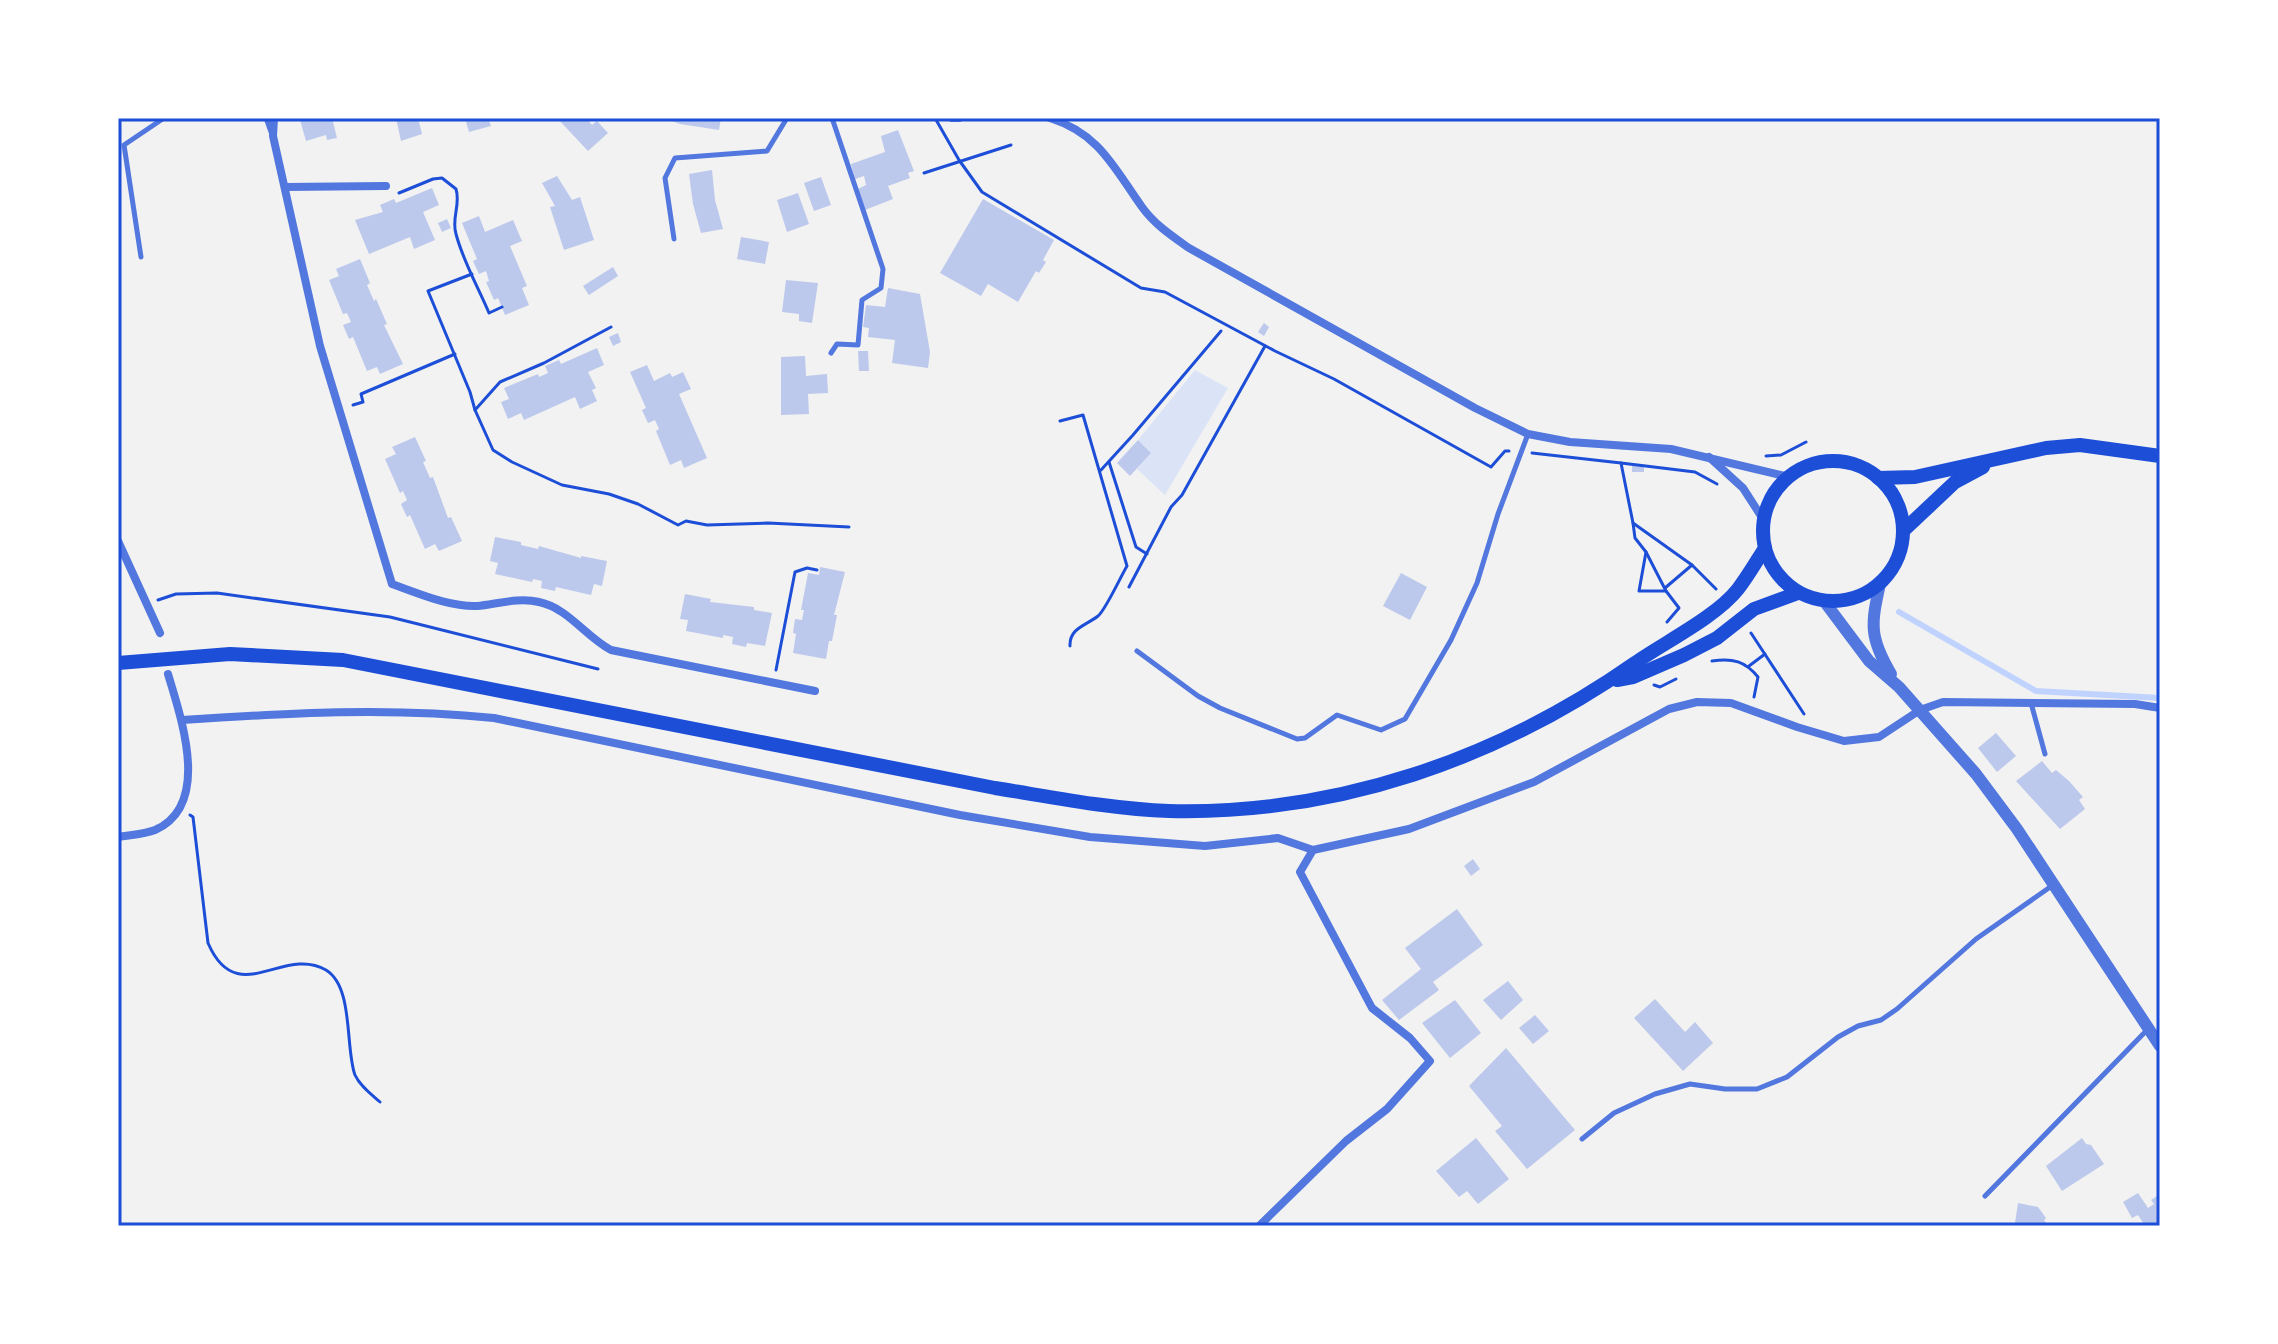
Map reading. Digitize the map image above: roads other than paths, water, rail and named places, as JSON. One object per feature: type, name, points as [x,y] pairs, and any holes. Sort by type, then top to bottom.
[{"type":"main road","points":[[1878,478],[1915,477],[2046,448],[2080,445],[2160,456]]},
{"type":"main road","points":[[1903,531],[1955,482],[2005,456]]},
{"type":"main road","points":[[1823,462],[1843,462],[1862,468],[1878,478],[1897,502],[1903,531],[1893,569],[1880,584],[1854,598],[1824,601],[1798,593],[1783,581],[1772,566],[1765,548],[1763,519],[1768,503],[1789,477],[1805,467],[1823,462]]},
{"type":"main road","points":[[118,663],[230,654],[343,660],[995,788],[1102,805],[1168,811],[1236,810],[1293,804],[1361,791],[1444,766],[1502,742],[1608,682],[1717,608],[1737,590],[1765,548]]},
{"type":"main road","points":[[1608,682],[1633,677],[1684,655],[1717,638],[1754,609],[1798,593]]},
{"type":"street","points":[[274,118],[273,136],[320,346],[392,584],[431,598],[473,606],[515,601],[540,602],[565,614],[596,642],[611,650],[815,691]]},
{"type":"street","points":[[952,118],[959,118]]},
{"type":"street","points":[[1050,118],[1081,131],[1097,145],[1113,163],[1143,209],[1164,231],[1189,248],[1475,408],[1528,434],[1570,442],[1671,449],[1789,477]]},
{"type":"street","points":[[285,187],[386,186]]},
{"type":"street","points":[[1709,456],[1743,488],[1763,519]]},
{"type":"street","points":[[118,541],[160,633]]},
{"type":"street","points":[[1880,584],[1873,615],[1873,637],[1899,687]]},
{"type":"street","points":[[1824,601],[1869,661],[1899,687],[1976,774],[2160,1046]]},
{"type":"street","points":[[118,837],[154,830],[167,822],[181,807],[188,791],[182,720],[168,674]]},
{"type":"street","points":[[182,720],[328,711],[432,711],[479,716],[960,815],[1090,837],[1205,846],[1278,838],[1313,850],[1409,829],[1519,788],[1669,709],[1697,702],[1731,703],[1844,741],[1879,737],[1920,710],[1943,702],[2135,704],[2160,708]]},
{"type":"street","points":[[1259,1226],[1346,1141],[1387,1109],[1430,1061],[1410,1038],[1372,1008],[1300,872],[1313,850]]},
{"type":"lane","points":[[141,257],[124,145],[164,118]]},
{"type":"lane","points":[[266,118],[273,136]]},
{"type":"lane","points":[[674,239],[665,178],[675,158],[767,151],[787,118]]},
{"type":"lane","points":[[831,353],[837,344],[858,345],[862,300],[881,288],[883,269],[832,118]]},
{"type":"lane","points":[[1137,651],[1198,696],[1297,739],[1305,738],[1337,715],[1381,730],[1405,719],[1461,619],[1477,583],[1498,514],[1528,434]]},
{"type":"lane","points":[[2031,703],[2045,754]]},
{"type":"lane","points":[[1582,1139],[1614,1113],[1655,1094],[1690,1084],[1757,1089],[1787,1077],[1838,1037],[1858,1026],[1881,1020],[1897,1009],[1976,939],[2053,884]]},
{"type":"lane","points":[[1985,1196],[2149,1028]]},
{"type":"waterway","points":[[1899,612],[2036,691],[2160,698]]}]
